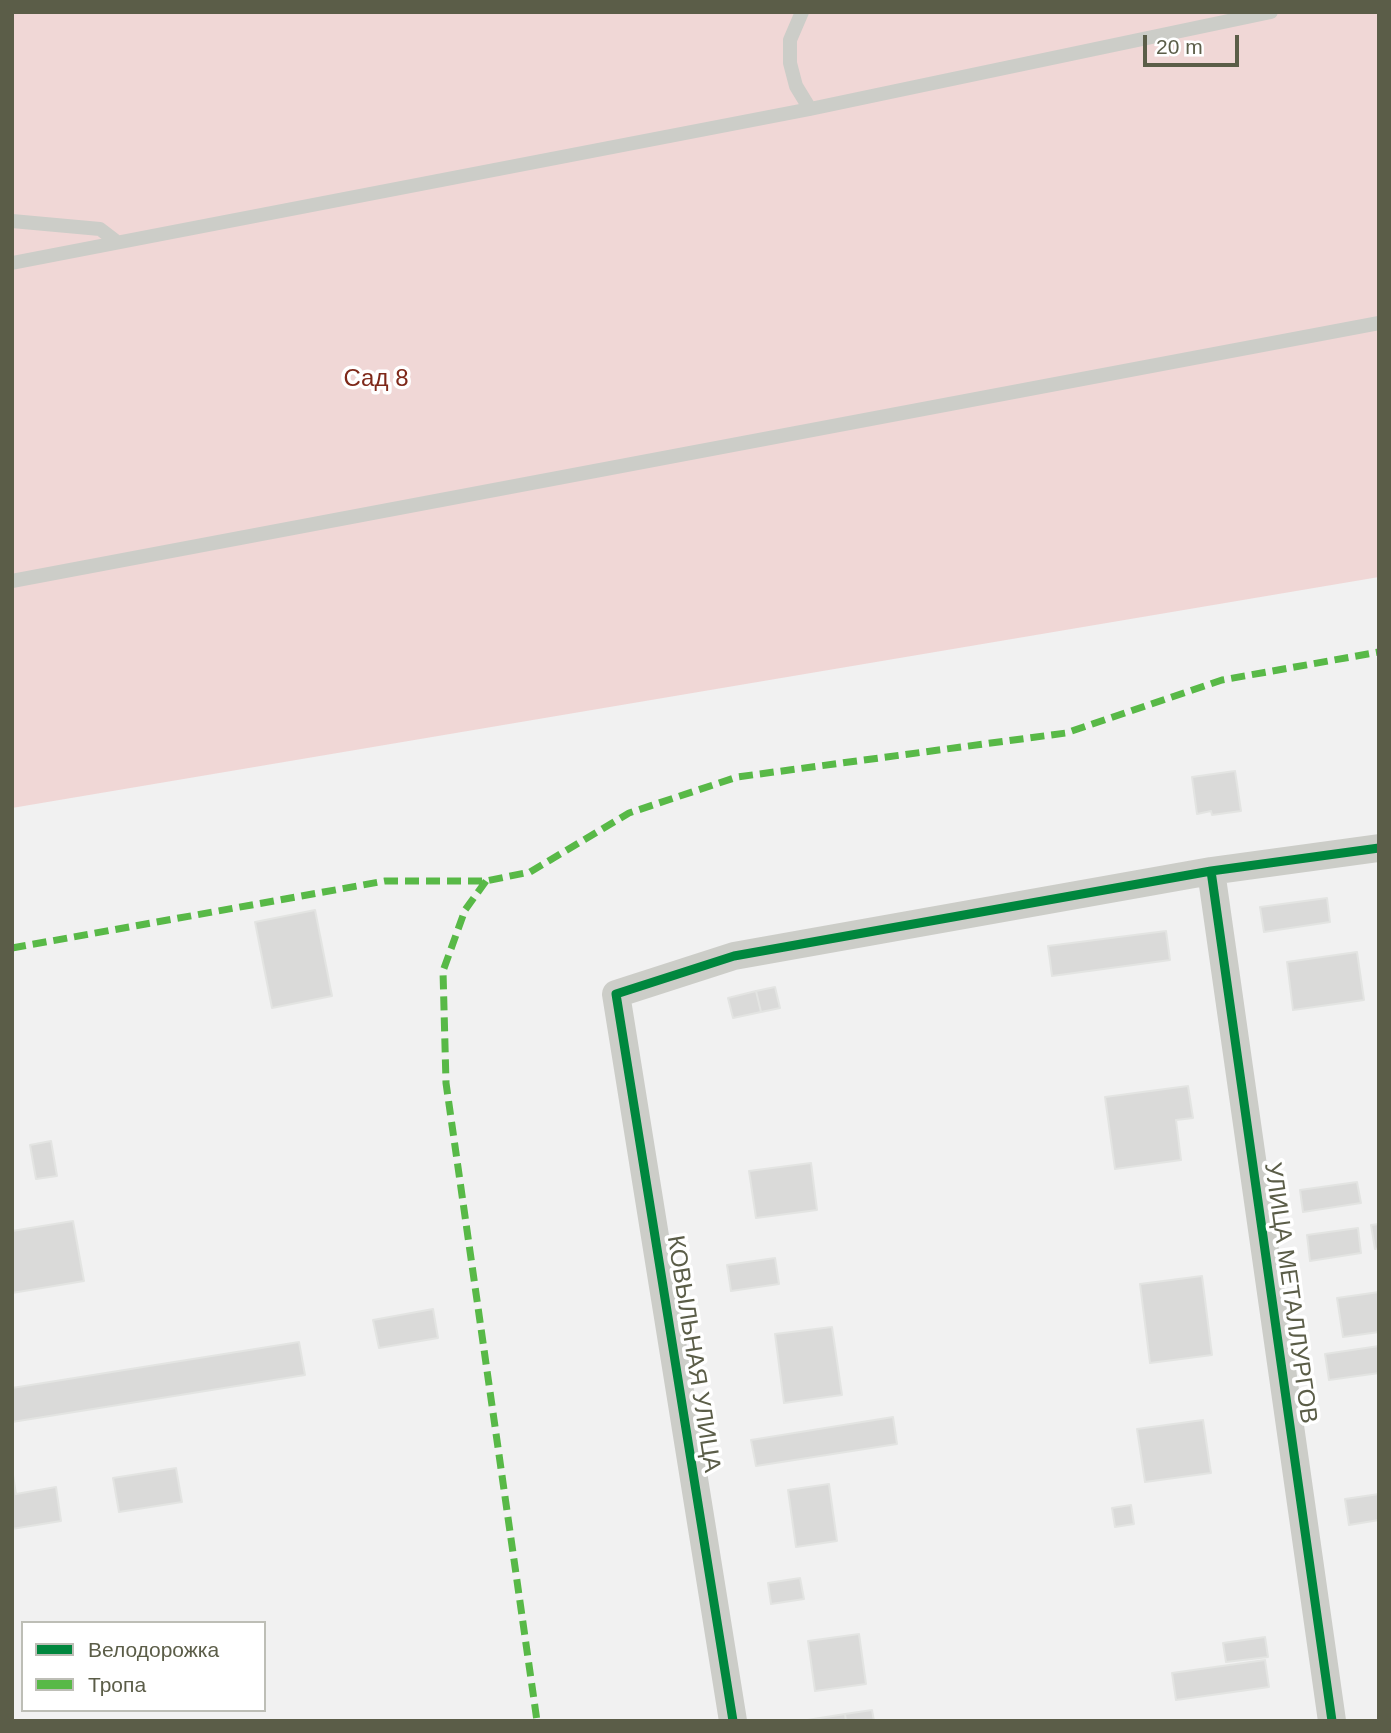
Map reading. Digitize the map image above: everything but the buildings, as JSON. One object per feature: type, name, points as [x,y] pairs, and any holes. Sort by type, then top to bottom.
[{"type":"street","points":[[1211,871],[1379,848]]},
{"type":"street","name":"КОВЫЛЬНАЯ УЛИЦА","points":[[733,1721],[616,994],[734,956],[1211,871]]},
{"type":"street","name":"УЛИЦА МЕТАЛЛУРГОВ","points":[[1211,871],[1332,1721]]},
{"type":"lane","points":[[802,12],[790,40],[790,63],[796,86],[810,109]]},
{"type":"lane","points":[[12,262],[810,109],[1271,12]]},
{"type":"lane","points":[[12,221],[100,229],[117,242]]},
{"type":"lane","points":[[12,581],[1379,323]]},
{"type":"green space","name":"Сад 8","points":[[12,12],[1379,12],[1379,577],[12,808]]},
{"type":"marked path","points":[[12,948],[385,881],[486,881],[530,872],[629,813],[737,777],[1066,733],[1222,680],[1379,652]]},
{"type":"marked path","points":[[486,881],[465,910],[443,971],[446,1083],[537,1721]]},
{"type":"cycle path","points":[[733,1721],[616,994],[734,956],[1211,871],[1379,848]]},
{"type":"cycle path","points":[[1211,871],[1332,1721]]}]
